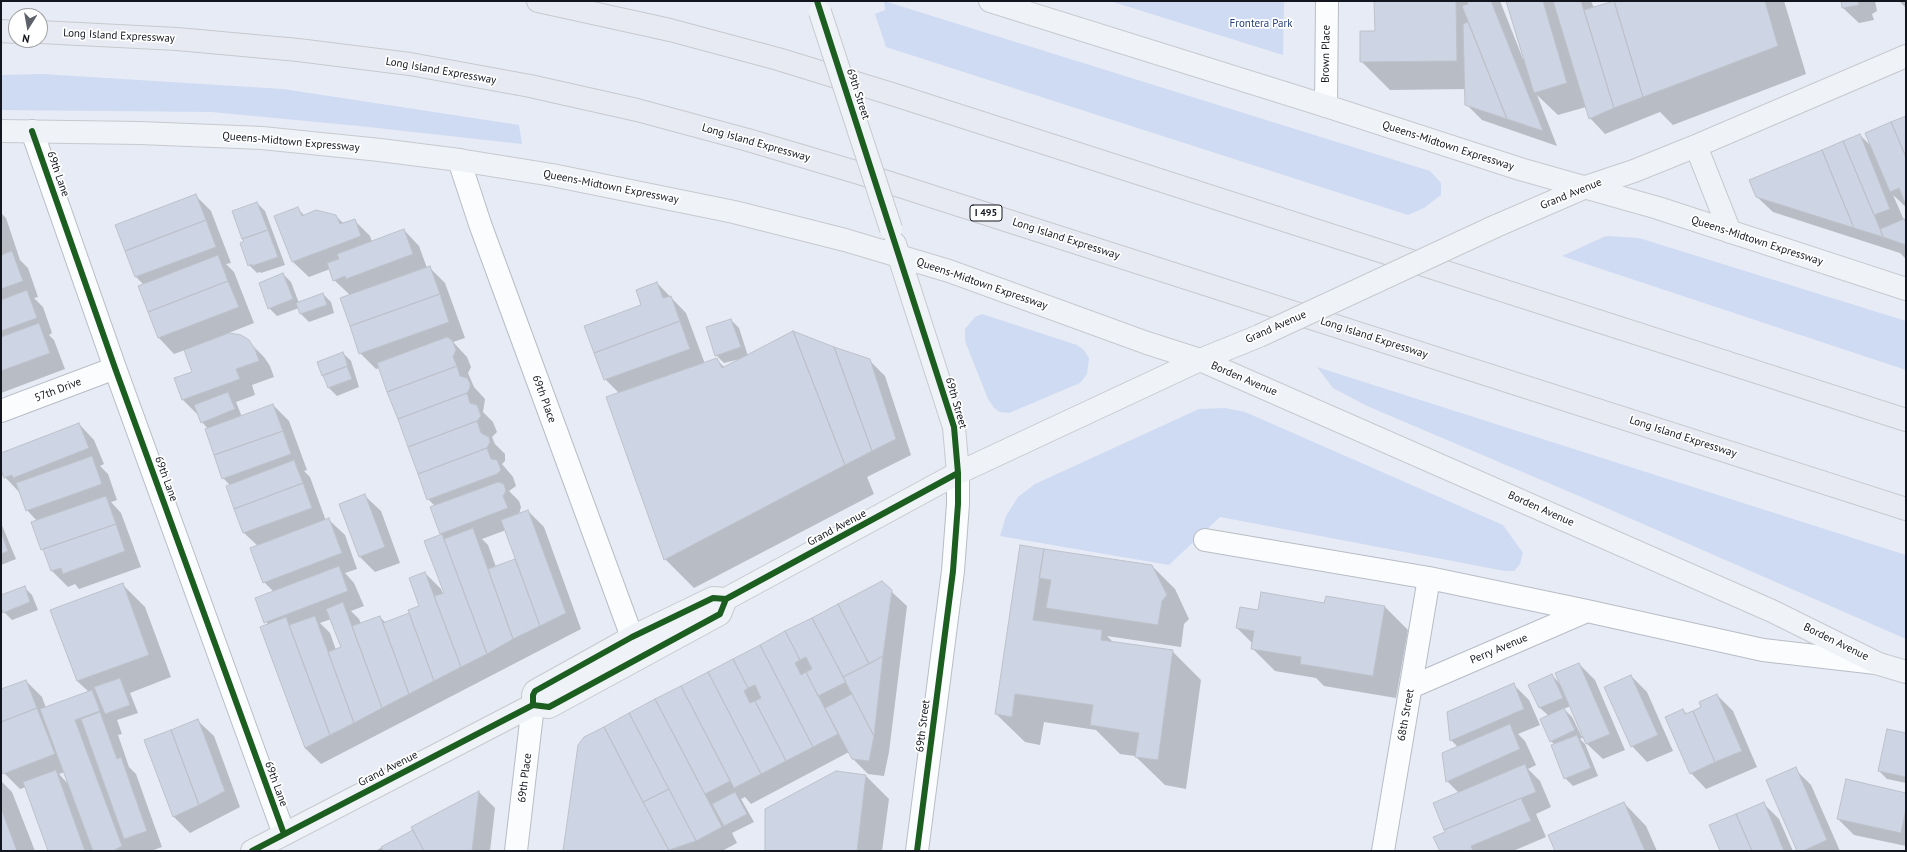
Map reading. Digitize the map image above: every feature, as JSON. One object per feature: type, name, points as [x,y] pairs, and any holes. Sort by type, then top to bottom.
[{"type":"highway","points":[[538,1],[678,32],[778,59],[887,92],[1906,420]]},
{"type":"highway","name":"Long Island Expressway","points":[[48,32],[177,39],[298,50],[410,64],[530,86],[637,110],[748,140],[859,173],[1906,509]]},
{"type":"main road","name":"Queens-Midtown Expressway","points":[[990,1],[1326,106],[1520,169],[1658,208],[1906,289]]},
{"type":"main road","name":"69th Street","points":[[819,6],[954,427],[958,473]]},
{"type":"main road","name":"Grand Avenue","points":[[533,705],[535,691],[632,638],[713,598],[726,599],[958,473],[1200,360],[1259,336],[1496,226],[1586,187],[1634,171],[1696,146],[1906,56]]},
{"type":"main road","name":"Queens-Midtown Expressway","points":[[1,131],[140,133],[262,138],[460,160],[552,175],[734,212],[899,255],[949,271],[1147,343],[1200,360]]},
{"type":"main road","points":[[1696,146],[1730,232]]},
{"type":"main road","name":"Borden Avenue","points":[[1200,360],[1772,611],[1879,664],[1906,672]]},
{"type":"main road","name":"Grand Avenue","points":[[252,851],[533,705],[549,707],[720,614],[726,599]]},
{"type":"street","name":"Brown Place","points":[[1326,106],[1327,1]]},
{"type":"street","name":"69th Lane","points":[[32,131],[115,368],[284,834]]},
{"type":"street","name":"69th Place","points":[[460,160],[480,224],[632,638]]},
{"type":"street","name":"57th Drive","points":[[1,411],[115,368]]},
{"type":"street","name":"69th Street","points":[[916,851],[953,571],[958,504],[958,473]]},
{"type":"street","name":"Borden Avenue","points":[[1205,540],[1429,578],[1763,650],[1879,664]]},
{"type":"street","name":"68th Street","points":[[1383,851],[1429,578]]},
{"type":"street","name":"Perry Avenue","points":[[1411,687],[1587,611]]},
{"type":"street","name":"69th Place","points":[[516,851],[533,705]]},
{"type":"green space","points":[[884,1],[1430,171],[1441,183],[1441,195],[1424,208],[1408,215],[886,47],[875,14],[885,10]]},
{"type":"green space","name":"Frontera Park","points":[[1110,1],[1284,1],[1283,55]]},
{"type":"green space","points":[[42,74],[283,89],[519,125],[522,144],[212,112],[1,110],[1,75]]},
{"type":"green space","points":[[1606,236],[1639,238],[1906,321],[1906,370],[1562,256]]},
{"type":"green space","points":[[982,314],[1077,345],[1084,350],[1089,358],[1087,374],[1080,383],[1009,413],[1000,412],[994,408],[988,399],[965,341],[965,329],[975,317]]},
{"type":"green space","points":[[1317,367],[1906,555],[1906,639],[1579,496],[1367,406],[1333,388]]},
{"type":"green space","points":[[1225,408],[1245,412],[1503,525],[1523,553],[1520,564],[1514,571],[1505,571],[1220,517],[1169,565],[1000,536],[1006,516],[1018,497],[1035,484],[1199,409]]},
{"type":"building","points":[[1374,1],[1456,1],[1457,61],[1360,62],[1360,31],[1375,31]]},
{"type":"building","points":[[1467,1],[1491,1],[1543,131],[1507,119],[1462,6],[1468,4]]},
{"type":"building","points":[[1506,1],[1543,1],[1567,83],[1534,93]]},
{"type":"building","points":[[1553,1],[1581,1],[1614,108],[1589,119]]},
{"type":"building","points":[[1614,1],[1765,1],[1778,46],[1643,97]]},
{"type":"building","points":[[1614,1],[1643,97],[1614,108],[1584,10]]},
{"type":"building","points":[[1841,1],[1858,1],[1859,5],[1842,8]]},
{"type":"building","points":[[1468,22],[1507,119],[1465,105],[1463,24]]},
{"type":"building","points":[[1906,116],[1906,157],[1891,122]]},
{"type":"building","points":[[1891,122],[1906,157],[1906,205],[1899,188],[1890,192],[1865,133]]},
{"type":"building","points":[[1860,134],[1890,209],[1874,215],[1843,141]]},
{"type":"building","points":[[1843,141],[1883,237],[1854,228],[1822,150]]},
{"type":"building","points":[[1822,150],[1854,228],[1756,197],[1749,180]]},
{"type":"building","points":[[196,194],[206,220],[125,251],[115,225]]},
{"type":"building","points":[[257,202],[268,230],[242,239],[232,211]]},
{"type":"building","points":[[298,207],[302,216],[316,210],[336,215],[340,224],[355,219],[361,236],[292,262],[274,216]]},
{"type":"building","points":[[1904,219],[1906,223],[1906,245],[1883,237],[1880,229]]},
{"type":"building","points":[[206,220],[216,247],[135,277],[125,251]]},
{"type":"building","points":[[404,229],[413,254],[346,279],[345,276],[333,281],[327,263],[339,259],[337,254]]},
{"type":"building","points":[[268,230],[278,257],[248,266],[240,243],[244,241],[242,239]]},
{"type":"building","points":[[12,251],[23,281],[1,289],[1,255]]},
{"type":"building","points":[[218,255],[228,281],[148,312],[138,286]]},
{"type":"building","points":[[430,266],[440,294],[350,326],[340,298]]},
{"type":"building","points":[[283,273],[293,299],[268,309],[259,283]]},
{"type":"building","points":[[228,281],[239,307],[158,338],[148,312]]},
{"type":"building","points":[[657,282],[663,298],[671,296],[680,321],[594,353],[584,326],[641,305],[636,290]]},
{"type":"building","points":[[27,290],[37,318],[1,331],[1,300]]},
{"type":"building","points":[[323,293],[327,305],[300,314],[296,303]]},
{"type":"building","points":[[440,294],[449,322],[359,354],[350,326]]},
{"type":"building","points":[[731,319],[741,347],[715,356],[706,327]]},
{"type":"building","points":[[680,321],[690,349],[604,380],[594,353]]},
{"type":"building","points":[[39,323],[50,353],[1,371],[1,337]]},
{"type":"building","points":[[793,331],[834,347],[872,451],[845,465]]},
{"type":"building","points":[[793,331],[845,465],[664,560],[606,397],[717,358],[722,368]]},
{"type":"building","points":[[229,333],[241,335],[249,340],[255,349],[259,361],[236,369],[240,379],[182,400],[174,378],[192,372],[184,350]]},
{"type":"building","points":[[447,337],[452,340],[456,350],[453,357],[457,366],[387,392],[377,363]]},
{"type":"building","points":[[834,347],[870,359],[896,439],[872,451]]},
{"type":"building","points":[[343,352],[348,366],[322,376],[317,362]]},
{"type":"building","points":[[347,366],[352,379],[328,388],[323,375]]},
{"type":"building","points":[[457,366],[460,376],[467,378],[470,383],[470,388],[467,393],[398,419],[387,392]]},
{"type":"building","points":[[228,392],[235,409],[201,423],[194,405]]},
{"type":"building","points":[[467,393],[470,403],[477,405],[481,416],[477,421],[408,447],[398,419]]},
{"type":"building","points":[[273,404],[283,431],[214,455],[205,429]]},
{"type":"building","points":[[477,421],[481,433],[489,437],[490,442],[487,448],[418,474],[408,447]]},
{"type":"building","points":[[79,423],[89,448],[13,478],[12,475],[4,478],[1,470],[1,453]]},
{"type":"building","points":[[283,431],[291,454],[222,479],[214,455]]},
{"type":"building","points":[[487,448],[491,459],[497,460],[501,470],[497,474],[427,500],[418,474]]},
{"type":"building","points":[[92,456],[102,484],[26,511],[16,483]]},
{"type":"building","points":[[294,460],[303,483],[234,509],[226,486]]},
{"type":"building","points":[[498,482],[504,484],[506,491],[503,496],[508,508],[440,534],[430,507]]},
{"type":"building","points":[[303,483],[312,508],[243,533],[234,509]]},
{"type":"building","points":[[365,494],[385,547],[359,557],[339,504]]},
{"type":"building","points":[[106,496],[116,524],[41,550],[31,522]]},
{"type":"building","points":[[528,510],[566,613],[540,626],[501,520]]},
{"type":"building","points":[[329,518],[342,553],[263,583],[250,548]]},
{"type":"building","points":[[116,524],[125,551],[63,574],[61,568],[51,571],[43,549]]},
{"type":"building","points":[[473,528],[513,639],[487,654],[444,539]]},
{"type":"building","points":[[1,532],[8,551],[1,554]]},
{"type":"building","points":[[442,534],[487,654],[461,667],[434,596],[444,593],[424,541]]},
{"type":"building","points":[[1020,545],[1044,549],[1033,620],[1102,630],[1101,640],[1173,650],[1158,760],[1135,757],[1139,733],[1090,725],[1093,705],[1015,694],[1012,717],[995,714]]},
{"type":"building","points":[[1044,549],[1152,565],[1167,595],[1162,601],[1158,625],[1046,608],[1051,580],[1039,578]]},
{"type":"building","points":[[515,559],[540,626],[513,639],[488,569]]},
{"type":"building","points":[[339,566],[348,591],[264,623],[255,598]]},
{"type":"building","points":[[425,572],[461,667],[434,681],[408,610],[419,606],[409,578]]},
{"type":"building","points":[[882,581],[892,590],[883,656],[869,664],[838,604]]},
{"type":"building","points":[[123,583],[149,655],[77,681],[50,610]]},
{"type":"building","points":[[25,586],[30,602],[3,613],[1,607],[1,595]]},
{"type":"building","points":[[1261,592],[1324,603],[1326,596],[1385,606],[1373,676],[1300,664],[1301,657],[1251,649],[1254,631],[1236,628],[1240,607],[1258,610]]},
{"type":"building","points":[[343,602],[382,708],[354,723],[328,652],[341,647],[326,609]]},
{"type":"building","points":[[838,604],[869,664],[843,677],[812,618]]},
{"type":"building","points":[[409,613],[434,681],[409,694],[383,623]]},
{"type":"building","points":[[315,616],[354,723],[330,735],[289,625]]},
{"type":"building","points":[[380,616],[409,694],[382,708],[352,626]]},
{"type":"building","points":[[286,617],[330,735],[305,748],[260,627]]},
{"type":"building","points":[[812,618],[846,682],[818,696],[806,672],[812,669],[806,657],[800,660],[785,631]]},
{"type":"building","points":[[785,631],[800,660],[795,663],[801,675],[806,672],[838,734],[813,747],[760,645]]},
{"type":"building","points":[[760,645],[813,747],[786,761],[755,701],[761,698],[755,685],[748,688],[733,659]]},
{"type":"building","points":[[883,656],[874,736],[843,677]]},
{"type":"building","points":[[733,659],[748,688],[744,691],[750,703],[755,701],[786,761],[761,774],[708,672]]},
{"type":"building","points":[[1579,663],[1610,734],[1586,744],[1555,673]]},
{"type":"building","points":[[708,672],[761,774],[734,788],[681,686]]},
{"type":"building","points":[[1552,674],[1563,698],[1539,708],[1528,685]]},
{"type":"building","points":[[1631,675],[1658,735],[1631,747],[1604,687]]},
{"type":"building","points":[[120,678],[130,705],[105,714],[94,687]]},
{"type":"building","points":[[26,680],[37,708],[1,722],[1,689]]},
{"type":"building","points":[[1514,683],[1524,709],[1450,741],[1447,712]]},
{"type":"building","points":[[681,686],[730,781],[705,794],[655,699]]},
{"type":"building","points":[[92,690],[100,711],[75,720],[122,846],[113,851],[93,851],[40,709]]},
{"type":"building","points":[[852,694],[874,736],[869,761],[852,759],[825,708]]},
{"type":"building","points":[[1717,694],[1742,751],[1715,762],[1693,711],[1701,707],[1699,702]]},
{"type":"building","points":[[655,699],[722,827],[696,841],[629,713]]},
{"type":"building","points":[[37,708],[55,754],[3,774],[1,768],[1,722]]},
{"type":"building","points":[[1564,708],[1575,730],[1550,742],[1540,719]]},
{"type":"building","points":[[1683,709],[1685,714],[1693,711],[1715,762],[1690,774],[1665,717]]},
{"type":"building","points":[[100,712],[117,759],[121,757],[147,831],[124,839],[81,719]]},
{"type":"building","points":[[629,713],[669,789],[643,802],[604,727]]},
{"type":"building","points":[[198,719],[225,791],[199,805],[171,730]]},
{"type":"building","points":[[1510,724],[1520,749],[1446,782],[1442,753]]},
{"type":"building","points":[[604,727],[669,851],[563,851],[578,745],[584,737]]},
{"type":"building","points":[[1887,729],[1906,733],[1906,777],[1878,771]]},
{"type":"building","points":[[171,730],[199,805],[173,817],[144,740]]},
{"type":"building","points":[[1577,735],[1591,768],[1564,779],[1551,745]]},
{"type":"building","points":[[1525,764],[1536,792],[1444,830],[1433,803]]},
{"type":"building","points":[[1796,767],[1827,840],[1803,851],[1797,851],[1766,780]]},
{"type":"building","points":[[56,770],[85,851],[48,851],[23,782]]},
{"type":"building","points":[[836,771],[866,775],[857,851],[765,851],[765,809]]},
{"type":"building","points":[[1846,779],[1906,793],[1906,809],[1901,833],[1837,819]]},
{"type":"building","points":[[669,789],[696,841],[669,850],[643,802]]},
{"type":"building","points":[[479,791],[472,851],[424,851],[411,827]]},
{"type":"building","points":[[735,792],[747,814],[724,826],[712,804]]},
{"type":"building","points":[[1521,798],[1531,821],[1471,846],[1473,851],[1440,851],[1433,837],[1445,832],[1444,830]]},
{"type":"building","points":[[1624,802],[1645,851],[1555,851],[1548,835]]},
{"type":"building","points":[[1764,802],[1784,851],[1752,851],[1736,814]]},
{"type":"building","points":[[1,808],[17,851],[1,851]]},
{"type":"building","points":[[1736,814],[1752,851],[1720,851],[1709,825]]},
{"type":"building","points":[[413,830],[424,851],[383,851],[381,847]]},
{"type":"cycle path","points":[[817,1],[954,427],[958,473],[958,504],[953,571],[917,851]]},
{"type":"cycle path","points":[[32,131],[115,368],[284,834]]},
{"type":"cycle path","points":[[533,705],[533,695],[535,691],[632,637],[713,598],[726,599],[958,473]]},
{"type":"cycle path","points":[[252,851],[533,705],[549,707],[720,614],[726,599]]}]
